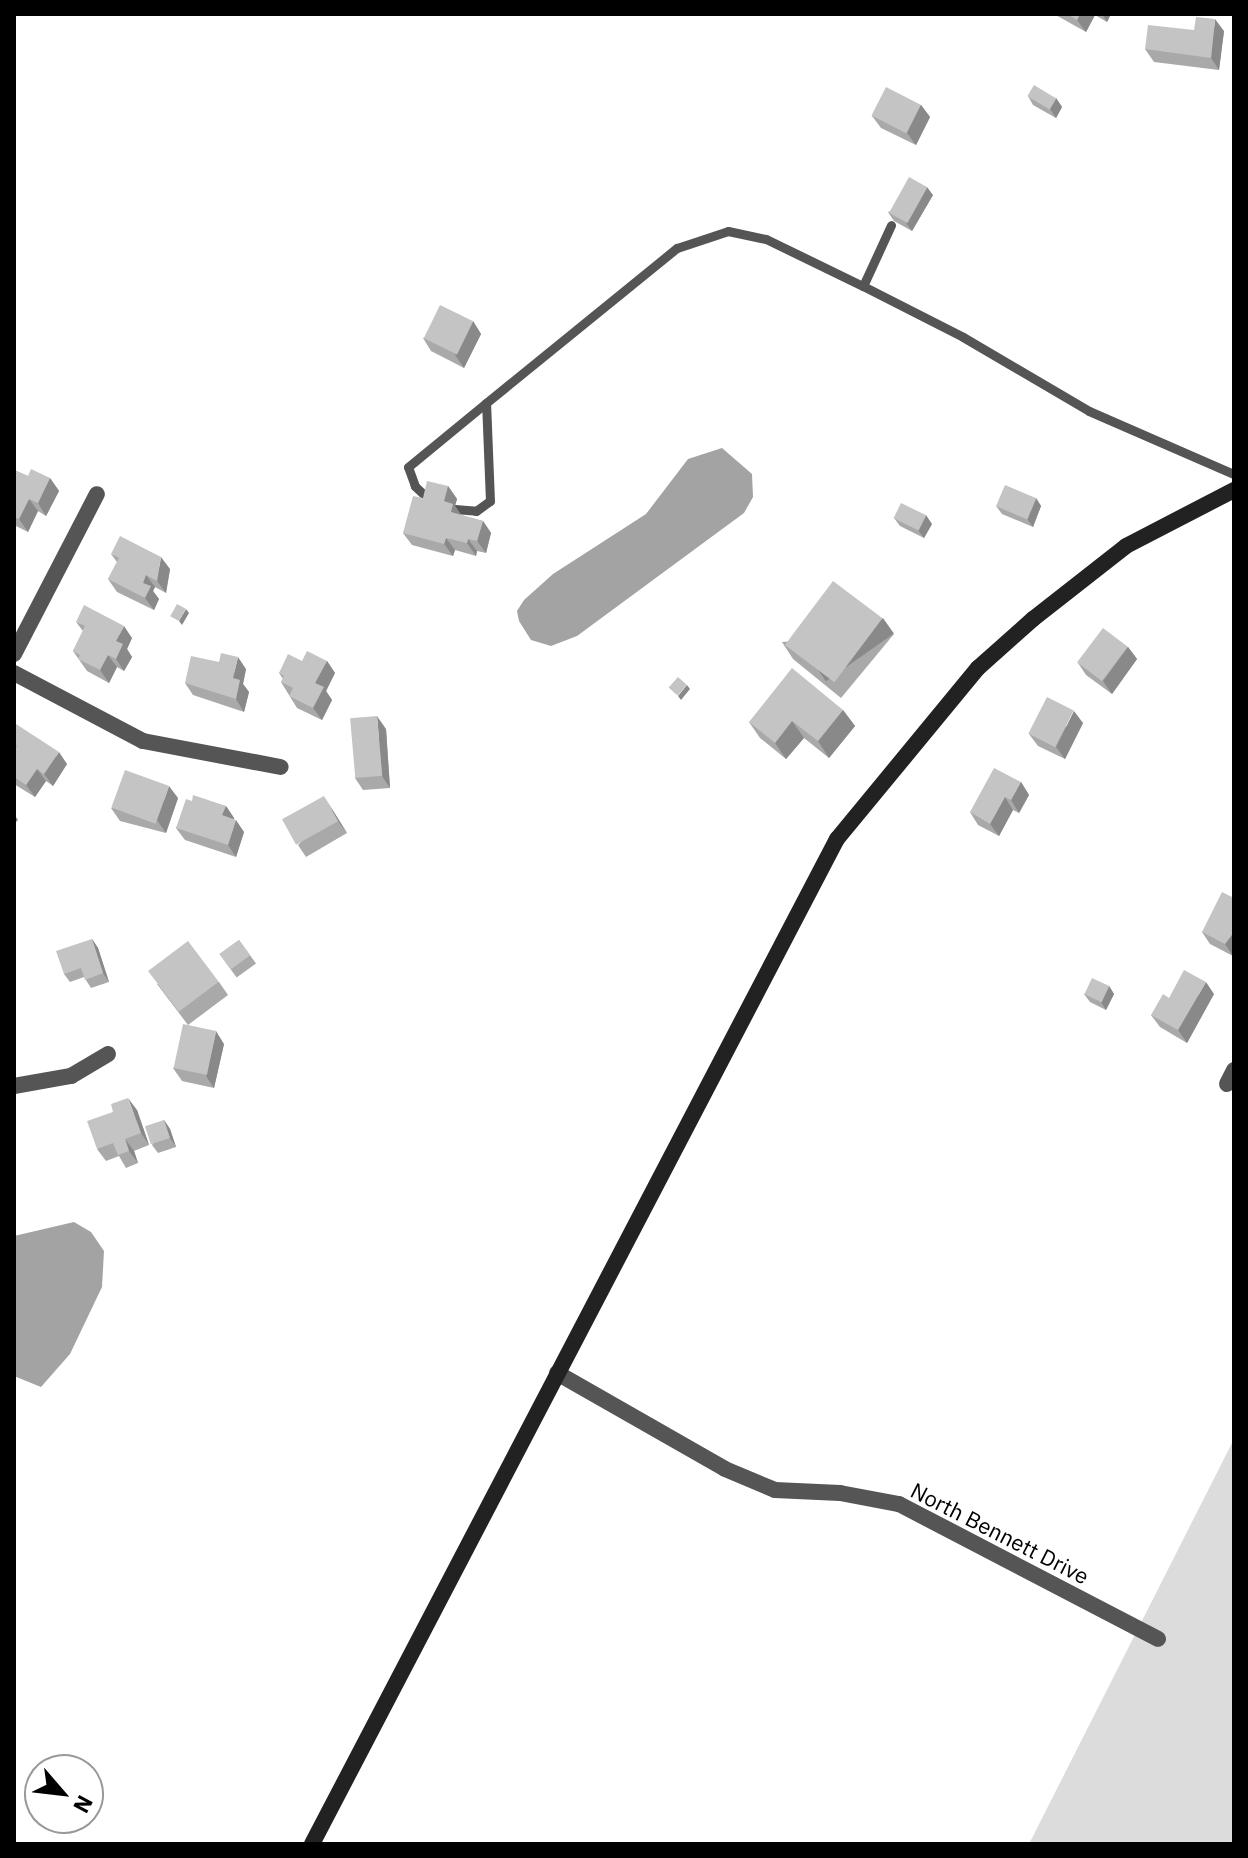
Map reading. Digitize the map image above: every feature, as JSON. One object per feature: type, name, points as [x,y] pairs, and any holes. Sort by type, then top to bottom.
[{"type":"main road","points":[[312,1844],[812,881],[860,807],[978,668],[1033,619],[1126,546],[1234,490]]},
{"type":"street","points":[[14,654],[97,494]]},
{"type":"street","points":[[14,673],[143,741],[281,767]]},
{"type":"street","points":[[14,1086],[71,1076],[108,1054]]},
{"type":"street","name":"North Bennett Drive","points":[[557,1373],[725,1469],[775,1490],[840,1493],[899,1504],[1158,1639]]},
{"type":"lane","points":[[863,286],[891,225]]},
{"type":"lane","points":[[433,503],[415,486],[408,467],[677,248],[728,231],[766,239],[963,337],[1089,411],[1234,474]]},
{"type":"lane","points":[[455,509],[476,511],[490,501],[486,403]]},
{"type":"shaded area","points":[[722,448],[752,474],[753,497],[744,513],[577,636],[551,646],[531,640],[519,621],[517,611],[524,600],[553,574],[646,514],[688,459]]},
{"type":"shaded area","points":[[74,1222],[91,1232],[104,1251],[102,1287],[70,1354],[41,1387],[14,1376],[14,1236]]},
{"type":"shaded area","points":[[1234,1439],[1234,1844],[1029,1844]]},
{"type":"building","points":[[1196,17],[1215,19],[1211,58],[1145,49],[1148,25],[1194,30]]},
{"type":"building","points":[[1034,85],[1056,98],[1050,110],[1027,96]]},
{"type":"building","points":[[886,87],[921,105],[906,133],[871,116]]},
{"type":"building","points":[[909,177],[927,187],[907,223],[889,213]]},
{"type":"building","points":[[440,305],[473,321],[457,354],[424,338]]},
{"type":"building","points":[[31,469],[50,478],[38,503],[29,499],[19,519],[14,517],[14,470],[28,476]]},
{"type":"building","points":[[427,481],[448,486],[444,501],[453,504],[451,512],[483,521],[477,541],[468,539],[467,543],[446,538],[444,544],[403,533],[413,496],[423,498]]},
{"type":"building","points":[[1005,485],[1036,498],[1027,519],[996,506]]},
{"type":"building","points":[[901,503],[926,515],[919,531],[894,518]]},
{"type":"building","points":[[120,536],[161,557],[157,581],[146,575],[143,583],[151,586],[145,598],[108,579],[119,558],[111,554]]},
{"type":"building","points":[[833,581],[883,618],[834,682],[785,645]]},
{"type":"building","points":[[177,604],[186,609],[179,621],[170,616]]},
{"type":"building","points":[[84,605],[124,626],[116,641],[123,644],[116,659],[108,655],[100,670],[78,659],[80,655],[73,651],[85,626],[76,622]]},
{"type":"building","points":[[1103,628],[1128,647],[1102,681],[1077,662]]},
{"type":"building","points":[[307,651],[327,661],[315,683],[324,687],[313,708],[289,696],[293,688],[281,682],[284,676],[279,673],[288,654],[302,661]]},
{"type":"building","points":[[221,653],[238,657],[233,678],[240,680],[236,699],[185,683],[191,656],[219,662]]},
{"type":"building","points":[[792,668],[843,710],[818,741],[792,721],[775,743],[749,722]]},
{"type":"building","points":[[678,677],[687,685],[678,695],[669,687]]},
{"type":"building","points":[[1047,697],[1074,711],[1055,747],[1028,734]]},
{"type":"building","points":[[377,716],[382,776],[355,778],[350,718]]},
{"type":"building","points":[[16,724],[59,752],[44,774],[37,769],[26,785],[14,777]]},
{"type":"building","points":[[994,768],[1021,782],[1011,800],[1005,797],[990,824],[970,812]]},
{"type":"building","points":[[125,770],[169,786],[155,824],[111,808]]},
{"type":"building","points":[[193,795],[226,806],[222,815],[236,820],[228,845],[176,828],[186,799],[192,801]]},
{"type":"building","points":[[324,796],[338,821],[296,845],[282,819]]},
{"type":"building","points":[[1222,892],[1234,898],[1234,932],[1225,944],[1202,932]]},
{"type":"building","points":[[92,939],[103,973],[85,980],[81,968],[64,974],[56,951]]},
{"type":"building","points":[[239,940],[250,955],[231,969],[220,954]]},
{"type":"building","points":[[188,941],[219,982],[179,1012],[148,971]]},
{"type":"building","points":[[1184,970],[1206,982],[1178,1030],[1151,1015],[1163,994],[1169,998]]},
{"type":"building","points":[[1092,978],[1109,986],[1102,1002],[1084,994]]},
{"type":"building","points":[[183,1024],[216,1031],[207,1075],[174,1068]]},
{"type":"building","points":[[128,1098],[141,1133],[125,1139],[129,1151],[118,1155],[113,1143],[97,1149],[87,1121],[113,1112],[111,1104]]},
{"type":"building","points":[[164,1120],[170,1138],[151,1144],[145,1126]]}]
